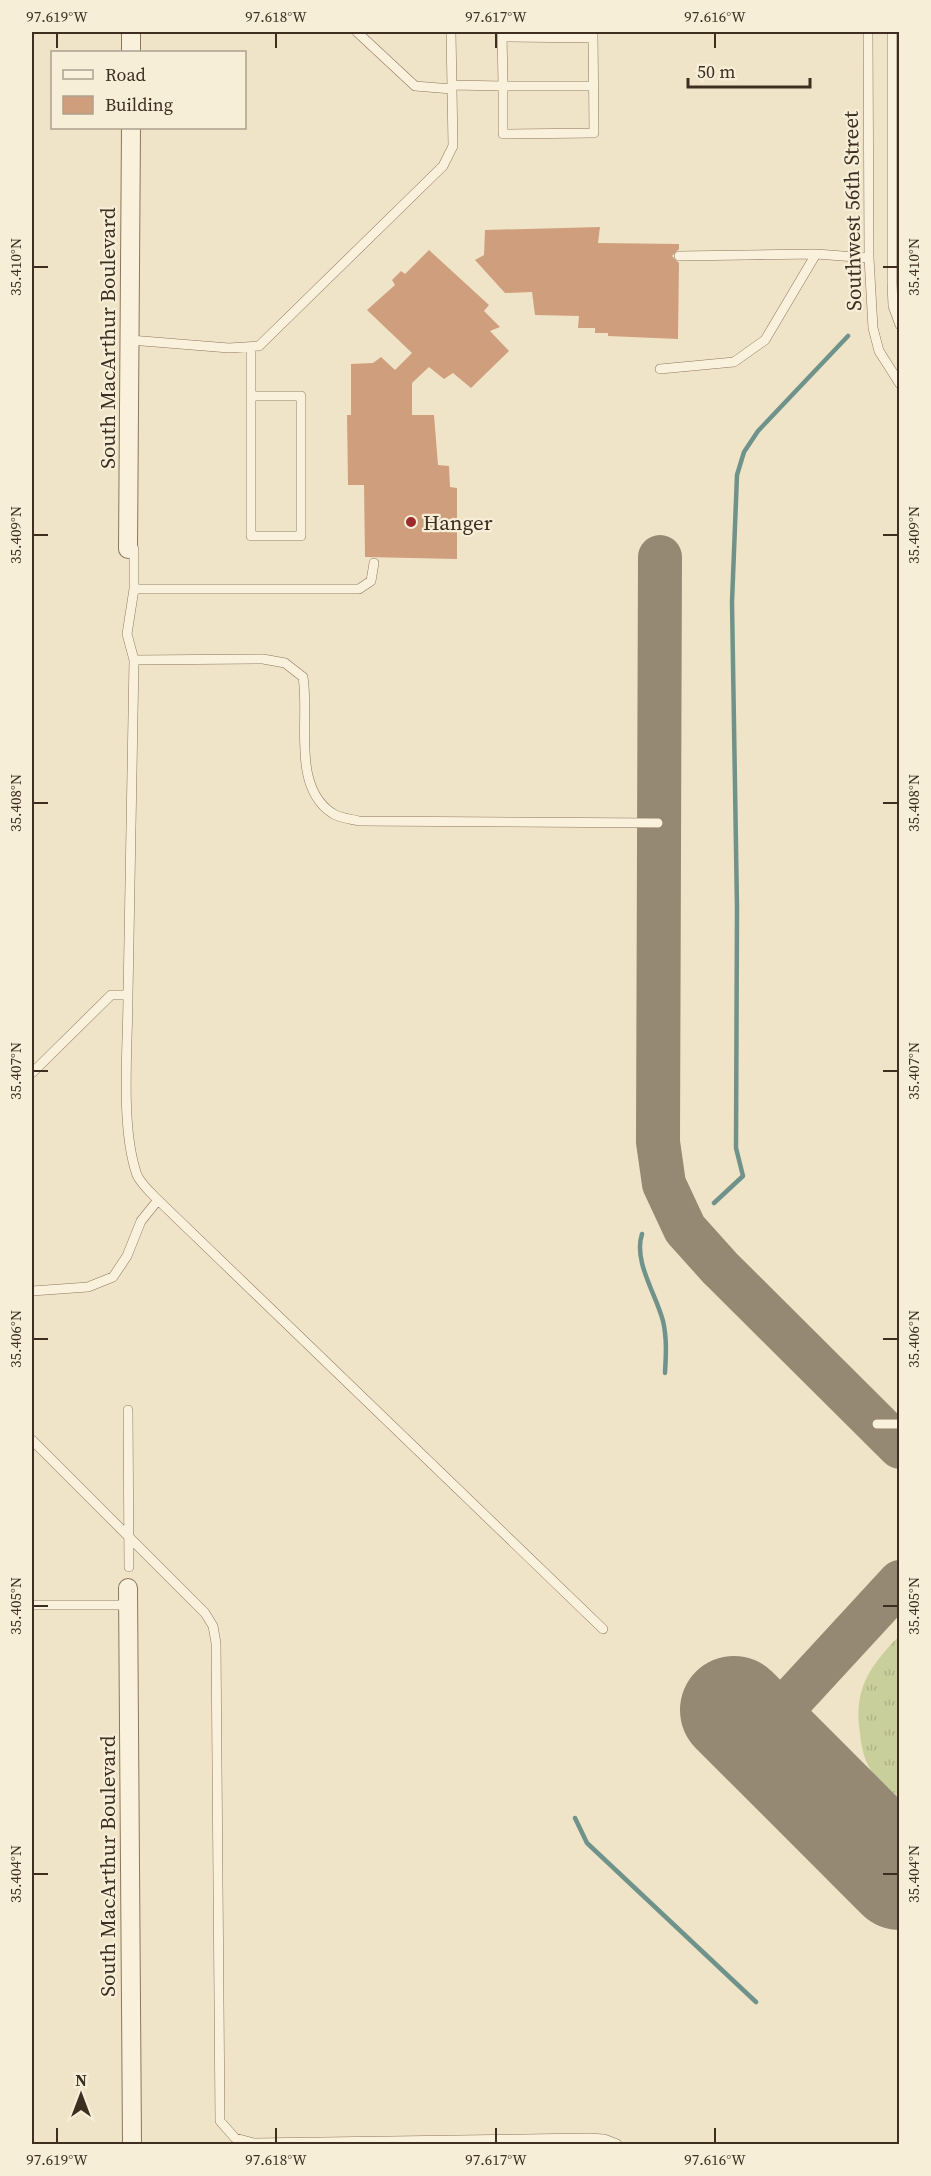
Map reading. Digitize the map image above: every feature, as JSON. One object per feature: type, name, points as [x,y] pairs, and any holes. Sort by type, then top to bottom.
[{"type":"street","points":[[131,32],[131,51]]},
{"type":"street","name":"South MacArthur Boulevard","points":[[130,129],[131,549]]},
{"type":"street","name":"South MacArthur Boulevard","points":[[128,1596],[132,2145]]},
{"type":"lane","points":[[357,32],[415,86],[593,86]]},
{"type":"lane","points":[[130,340],[229,348],[259,346],[443,166],[453,146],[451,32]]},
{"type":"lane","name":"Southwest 56th Street","points":[[868,32],[869,258],[873,328],[879,351],[900,384]]},
{"type":"lane","points":[[892,32],[892,283],[894,306],[900,325]]},
{"type":"lane","points":[[502,34],[593,35],[594,133],[503,134],[502,34]]},
{"type":"lane","points":[[660,369],[734,362],[765,340],[816,254]]},
{"type":"lane","points":[[679,256],[816,254],[869,258]]},
{"type":"lane","points":[[251,346],[251,396],[251,536],[301,536],[301,396],[251,396]]},
{"type":"lane","points":[[131,549],[134,589],[127,634],[134,660],[128,1102],[131,1142],[138,1177],[158,1200],[603,1629]]},
{"type":"lane","points":[[134,589],[359,589],[371,581],[374,563]]},
{"type":"lane","points":[[134,660],[263,659],[285,663],[303,677],[306,693],[306,764],[312,792],[333,814],[359,821],[658,823]]},
{"type":"lane","points":[[32,1073],[111,995],[128,995]]},
{"type":"lane","points":[[32,1291],[88,1287],[112,1277],[127,1256],[141,1221],[158,1200]]},
{"type":"lane","points":[[128,1410],[129,1567]]},
{"type":"lane","points":[[877,1424],[900,1424]]},
{"type":"lane","points":[[32,1440],[205,1613],[213,1626],[216,1643],[220,2121],[235,2138],[254,2144],[588,2138],[604,2139],[617,2145]]},
{"type":"lane","points":[[32,1605],[128,1596]]},
{"type":"green space","points":[[899,1636],[899,1798],[870,1769],[864,1756],[858,1717],[866,1679],[872,1668]]},
{"type":"building","points":[[600,227],[598,243],[679,244],[679,249],[672,256],[679,263],[678,339],[608,336],[608,333],[595,333],[595,328],[578,328],[579,316],[535,315],[532,292],[505,293],[475,260],[484,255],[485,230]]},
{"type":"building","points":[[429,250],[489,305],[484,311],[500,327],[490,331],[509,351],[471,388],[453,373],[444,379],[429,367],[412,383],[412,415],[434,415],[438,465],[449,466],[450,487],[457,488],[457,559],[365,557],[364,485],[348,485],[347,415],[351,415],[351,364],[373,363],[381,357],[395,370],[412,353],[367,310],[395,285],[392,280],[401,271],[405,274]]},
{"type":"waterway","points":[[714,1203],[743,1176],[736,1148],[737,908],[732,602],[737,475],[744,452],[758,431],[848,336]]},
{"type":"waterway","points":[[642,1234],[640,1255],[664,1327],[665,1373]]},
{"type":"waterway","points":[[575,1818],[587,1843],[756,2002]]},
{"type":"taxiway","points":[[660,557],[658,1142],[664,1184],[685,1229],[720,1268],[900,1447]]},
{"type":"taxiway","points":[[759,1735],[900,1582]]},
{"type":"runway","points":[[734,1710],[900,1876]]},
{"type":"place","name":"Hanger","points":[[411,522]]}]
